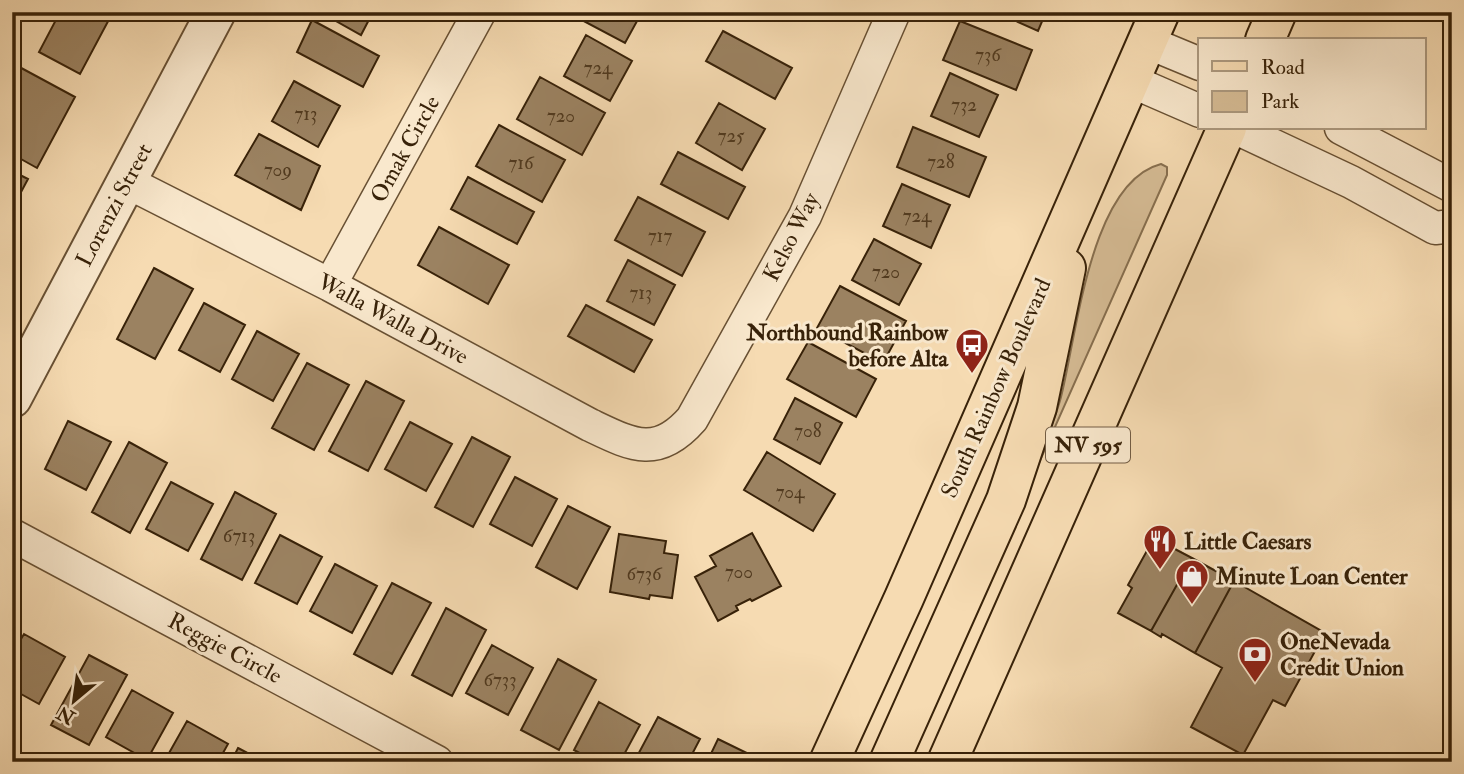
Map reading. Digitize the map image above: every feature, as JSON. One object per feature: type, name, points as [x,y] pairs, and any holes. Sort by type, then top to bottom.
[{"type":"main road","points":[[1266,38],[1277,12]]},
{"type":"main road","name":"South Rainbow Boulevard","points":[[829,762],[1153,27]]},
{"type":"main road","name":"NV 595","points":[[947,762],[1226,130]]},
{"type":"main road","points":[[889,762],[1010,488],[1037,407],[1081,195]]},
{"type":"street","name":"Lorenzi Street","points":[[12,398],[216,12]]},
{"type":"street","name":"Kelso Way","points":[[661,443],[681,432],[696,412],[805,216],[894,12]]},
{"type":"street","name":"Omak Circle","points":[[330,285],[479,13]]},
{"type":"street","points":[[1153,27],[1198,62]]},
{"type":"street","points":[[1130,81],[1198,110]]},
{"type":"street","points":[[1240,130],[1351,182],[1435,228],[1452,226]]},
{"type":"street","points":[[1345,130],[1452,186]]},
{"type":"street","name":"Walla Walla Drive","points":[[127,182],[330,285],[626,442],[640,446],[661,443]]},
{"type":"street","name":"Reggie Circle","points":[[12,535],[437,762]]},
{"type":"green space","points":[[1161,164],[1167,167],[1167,175],[906,762],[900,762],[1049,432],[1061,397],[1090,264],[1102,229],[1118,199],[1137,177]]},
{"type":"building","points":[[46,12],[113,12],[80,74],[39,52],[57,18]]},
{"type":"building","points":[[320,12],[373,12],[361,35]]},
{"type":"building","points":[[581,12],[642,12],[625,43],[578,18]]},
{"type":"building","points":[[996,12],[1046,12],[1038,31]]},
{"type":"building","points":[[312,20],[379,56],[363,87],[297,52]]},
{"type":"building","points":[[960,21],[1032,50],[1016,90],[943,60]]},
{"type":"building","points":[[723,31],[792,68],[775,99],[706,61]]},
{"type":"building","points":[[586,35],[632,61],[610,101],[564,76]]},
{"type":"building","points":[[12,63],[75,97],[37,168],[12,154],[12,111],[16,105],[12,103]]},
{"type":"building","points":[[950,73],[998,95],[979,137],[931,116]]},
{"type":"building","points":[[540,77],[605,113],[582,155],[517,119]]},
{"type":"building","points":[[294,81],[340,106],[318,147],[272,121]]},
{"type":"building","points":[[719,103],[765,129],[742,170],[696,143]]},
{"type":"building","points":[[499,125],[565,160],[542,202],[476,166]]},
{"type":"building","points":[[913,127],[986,157],[969,197],[897,167]]},
{"type":"building","points":[[259,134],[320,166],[301,210],[235,175]]},
{"type":"building","points":[[678,152],[745,187],[728,219],[661,184]]},
{"type":"building","points":[[12,171],[28,179],[12,209]]},
{"type":"building","points":[[468,177],[534,212],[517,244],[451,209]]},
{"type":"building","points":[[902,184],[950,205],[931,248],[883,226]]},
{"type":"building","points":[[638,197],[705,232],[682,276],[615,240]]},
{"type":"building","points":[[439,227],[509,265],[488,304],[418,265]]},
{"type":"building","points":[[874,239],[921,264],[899,305],[852,280]]},
{"type":"building","points":[[628,260],[675,285],[654,325],[607,301]]},
{"type":"building","points":[[154,268],[193,289],[155,359],[117,339]]},
{"type":"building","points":[[840,286],[906,321],[883,363],[817,328]]},
{"type":"building","points":[[204,303],[245,325],[220,372],[179,350]]},
{"type":"building","points":[[586,305],[652,340],[634,372],[568,336]]},
{"type":"building","points":[[257,331],[299,354],[273,401],[232,379]]},
{"type":"building","points":[[808,342],[876,379],[856,417],[787,379]]},
{"type":"building","points":[[307,363],[349,385],[314,450],[272,428]]},
{"type":"building","points":[[366,381],[404,401],[368,471],[329,451]]},
{"type":"building","points":[[795,398],[842,423],[820,464],[774,439]]},
{"type":"building","points":[[68,421],[111,442],[86,490],[45,469]]},
{"type":"building","points":[[410,422],[452,444],[426,491],[385,469]]},
{"type":"building","points":[[472,437],[510,457],[473,527],[435,507]]},
{"type":"building","points":[[129,442],[167,463],[130,533],[92,512]]},
{"type":"building","points":[[767,452],[835,494],[813,531],[744,490]]},
{"type":"building","points":[[515,477],[557,499],[532,546],[490,524]]},
{"type":"building","points":[[171,482],[213,504],[188,551],[146,529]]},
{"type":"building","points":[[235,492],[276,514],[242,580],[201,559]]},
{"type":"building","points":[[568,506],[610,527],[577,589],[536,567]]},
{"type":"building","points":[[752,533],[781,586],[736,606],[738,610],[718,621],[695,577],[716,566],[710,556]]},
{"type":"building","points":[[619,534],[666,541],[664,553],[678,555],[672,598],[650,595],[649,599],[610,592]]},
{"type":"building","points":[[280,535],[322,557],[297,604],[255,583]]},
{"type":"building","name":"Little Caesars","points":[[1154,538],[1192,558],[1151,631],[1118,613],[1132,588],[1128,585]]},
{"type":"building","name":"Minute Loan Center","points":[[1192,558],[1234,581],[1195,653],[1162,634],[1161,637],[1151,631]]},
{"type":"building","points":[[335,564],[377,586],[352,633],[310,611]]},
{"type":"building","name":"OneNevada Credit Union","points":[[1234,581],[1325,633],[1285,706],[1273,700],[1243,755],[1191,727],[1222,668],[1195,653]]},
{"type":"building","points":[[392,583],[431,603],[392,674],[354,654]]},
{"type":"building","points":[[446,608],[486,630],[452,696],[412,675]]},
{"type":"building","points":[[24,634],[65,657],[39,704],[12,689],[12,654]]},
{"type":"building","points":[[492,645],[533,668],[508,715],[466,693]]},
{"type":"building","points":[[89,655],[127,675],[89,745],[51,725]]},
{"type":"building","points":[[558,659],[596,680],[559,750],[521,730]]},
{"type":"building","points":[[132,690],[173,713],[147,760],[106,737]]},
{"type":"building","points":[[599,702],[640,725],[620,762],[596,762],[574,750]]},
{"type":"building","points":[[658,717],[700,739],[688,762],[634,762]]},
{"type":"building","points":[[187,721],[228,744],[218,762],[164,762]]},
{"type":"building","points":[[718,739],[757,758],[755,762],[707,762]]},
{"type":"building","points":[[238,748],[265,762],[231,762]]},
{"type":"place","name":"Northbound Rainbow before Alta","points":[[972,375]]},
{"type":"place","name":"Little Caesars","points":[[1160,571]]},
{"type":"place","name":"Minute Loan Center","points":[[1192,606]]},
{"type":"place","name":"OneNevada Credit Union","points":[[1255,684]]}]
